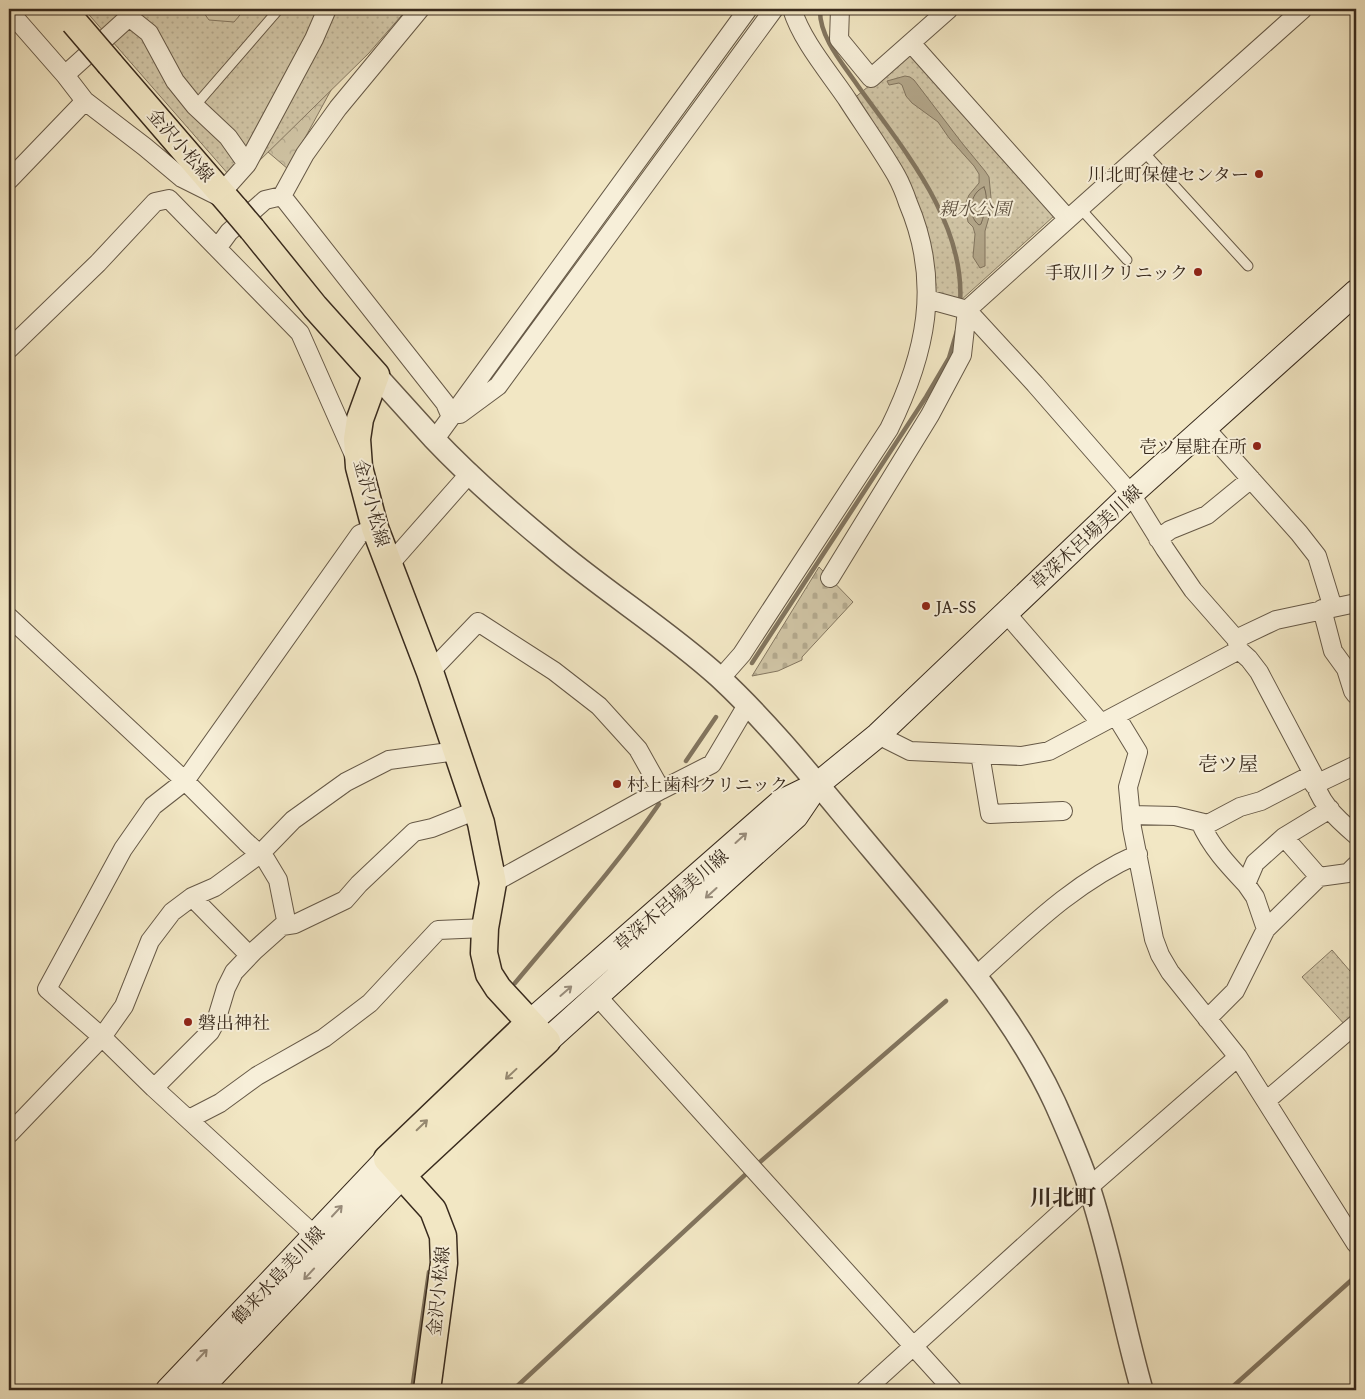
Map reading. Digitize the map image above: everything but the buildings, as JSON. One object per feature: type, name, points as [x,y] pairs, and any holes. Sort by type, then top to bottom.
[{"type":"main road","name":"金沢小松線","points":[[68,15],[228,200],[315,307],[376,375],[360,419],[357,438],[359,467],[375,528],[430,672],[482,823],[493,883],[485,928],[484,953],[489,974],[529,1023],[547,1041]]},
{"type":"main road","name":"草深木呂場美川線","points":[[529,1023],[781,802],[818,784],[878,735],[1131,494],[1356,292]]},
{"type":"main road","name":"草深木呂場美川線","points":[[547,1041],[796,816],[818,784]]},
{"type":"main road","points":[[395,1167],[529,1023]]},
{"type":"main road","points":[[395,1167],[547,1041]]},
{"type":"main road","name":"金沢小松線","points":[[395,1167],[433,1210],[443,1236],[444,1263],[427,1390]]},
{"type":"main road","name":"鶴来水島美川線","points":[[168,1390],[322,1243],[395,1167]]},
{"type":"main road","name":"鶴来水島美川線","points":[[199,1390],[322,1243]]},
{"type":"street","points":[[9,11],[85,101],[182,178],[228,200],[314,39],[326,9]]},
{"type":"street","points":[[218,247],[229,232],[265,200],[282,196],[305,154],[338,108],[420,9]]},
{"type":"street","points":[[434,439],[748,9]]},
{"type":"street","points":[[449,420],[498,386],[774,9]]},
{"type":"street","points":[[720,679],[742,654],[889,428],[913,374],[923,340],[928,278],[923,246],[914,216],[897,176],[810,44],[795,20],[792,9]]},
{"type":"street","points":[[840,9],[839,39],[871,78],[948,9]]},
{"type":"street","points":[[830,578],[930,415],[962,355],[967,310],[1303,9]]},
{"type":"street","points":[[65,75],[132,14],[149,33],[175,81],[195,106],[228,138],[247,164]]},
{"type":"street","points":[[910,42],[1074,214]]},
{"type":"street","points":[[9,180],[85,101]]},
{"type":"street","points":[[282,196],[445,403],[449,420]]},
{"type":"street","points":[[9,349],[98,263],[154,202],[169,199],[300,333],[359,467]]},
{"type":"street","points":[[927,299],[967,310],[1035,384],[1131,494],[1158,539],[1193,590],[1259,672],[1313,780],[1321,800],[1356,834]]},
{"type":"street","points":[[376,375],[434,439],[550,545],[698,659],[747,705],[818,784],[975,977],[1016,1033],[1032,1060],[1054,1102],[1089,1187],[1142,1390]]},
{"type":"street","points":[[1205,428],[1299,533],[1317,556],[1333,650],[1346,669],[1356,696]]},
{"type":"street","points":[[389,565],[470,473]]},
{"type":"street","points":[[1158,539],[1170,530],[1207,514],[1251,479]]},
{"type":"street","points":[[322,1243],[47,988],[123,849],[153,806],[185,781],[360,534],[375,528]]},
{"type":"street","points":[[878,735],[910,751],[1021,756],[1049,751],[1108,719],[1276,620],[1356,603]]},
{"type":"street","points":[[1006,613],[1138,752],[1128,787],[1132,828],[1154,939],[1160,955],[1181,987],[1238,1058],[1356,1244]]},
{"type":"street","points":[[9,617],[185,781],[266,860],[278,880],[287,925]]},
{"type":"street","points":[[430,672],[478,622],[554,671],[599,706],[638,749],[661,790]]},
{"type":"street","points":[[493,883],[661,790],[712,764],[747,705]]},
{"type":"street","points":[[9,1134],[102,1037],[124,1006],[150,941],[172,912],[192,897],[215,887],[260,854],[293,820],[346,782],[389,760],[458,751]]},
{"type":"street","points":[[980,754],[990,814],[1063,811]]},
{"type":"street","points":[[1131,815],[1174,816],[1208,824],[1240,807],[1261,801],[1356,765]]},
{"type":"street","points":[[1246,884],[1255,863],[1284,837],[1330,809]]},
{"type":"street","points":[[154,1088],[210,1032],[234,972],[282,926],[295,924],[345,900],[359,884],[414,832],[432,828],[477,810]]},
{"type":"street","points":[[1200,822],[1208,839],[1255,897],[1266,929]]},
{"type":"street","points":[[1284,837],[1319,878]]},
{"type":"street","points":[[975,977],[1055,905],[1077,888],[1118,863],[1138,854]]},
{"type":"street","points":[[1207,1019],[1235,991],[1266,929],[1319,878],[1348,873],[1356,865]]},
{"type":"street","points":[[192,897],[249,956]]},
{"type":"street","points":[[189,1119],[220,1103],[257,1076],[324,1038],[370,1003],[438,930],[485,928]]},
{"type":"street","points":[[597,996],[953,1390]]},
{"type":"street","points":[[1266,1101],[1356,1024]]},
{"type":"street","points":[[865,1390],[1089,1187],[1238,1058]]},
{"type":"lane","points":[[195,106],[279,9]]},
{"type":"lane","points":[[1143,151],[1248,266]]},
{"type":"lane","points":[[1074,214],[1127,260]]},
{"type":"green space","points":[[84,9],[407,9],[369,53],[254,166],[229,175]]},
{"type":"green space","points":[[201,9],[245,9],[234,22],[209,20]]},
{"type":"green space","points":[[354,48],[288,169],[268,152],[296,89]]},
{"type":"green space","name":"親水公園","points":[[910,52],[1054,216],[960,301],[933,294],[936,285],[929,242],[907,178],[852,100]]},
{"type":"green space","points":[[819,567],[853,602],[802,657],[802,660],[778,671],[752,676]]},
{"type":"green space","points":[[1332,950],[1356,978],[1356,1016],[1345,1025],[1302,977]]},
{"type":"water","points":[[905,76],[914,80],[989,177],[991,210],[985,231],[985,266],[980,268],[973,257],[975,234],[973,227],[968,222],[965,205],[969,195],[979,183],[979,174],[938,122],[912,103],[906,96],[902,85],[899,83],[889,85],[887,81]]},
{"type":"waterway","points":[[820,9],[823,30],[833,50],[912,161],[942,216],[953,244],[959,274],[960,304]]},
{"type":"waterway","points":[[752,663],[926,397],[949,358],[957,331]]},
{"type":"waterway","points":[[686,761],[716,717]]},
{"type":"waterway","points":[[515,983],[607,873],[659,804]]},
{"type":"waterway","points":[[760,1162],[946,1001]]},
{"type":"waterway","points":[[513,1390],[746,1174]]},
{"type":"waterway","points":[[412,1390],[429,1272]]},
{"type":"waterway","points":[[1229,1390],[1356,1276]]},
{"type":"place","name":"川北町保健センター","points":[[1259,174]]},
{"type":"place","name":"手取川クリニック","points":[[1198,272]]},
{"type":"place","name":"壱ツ屋駐在所","points":[[1257,446]]},
{"type":"place","name":"JA-SS","points":[[926,606]]},
{"type":"place","name":"村上歯科クリニック","points":[[617,784]]},
{"type":"place","name":"磐出神社","points":[[188,1022]]},
{"type":"district","name":"壱ツ屋","points":[[1228,763]]},
{"type":"district","name":"川北町","points":[[1063,1197]]}]
